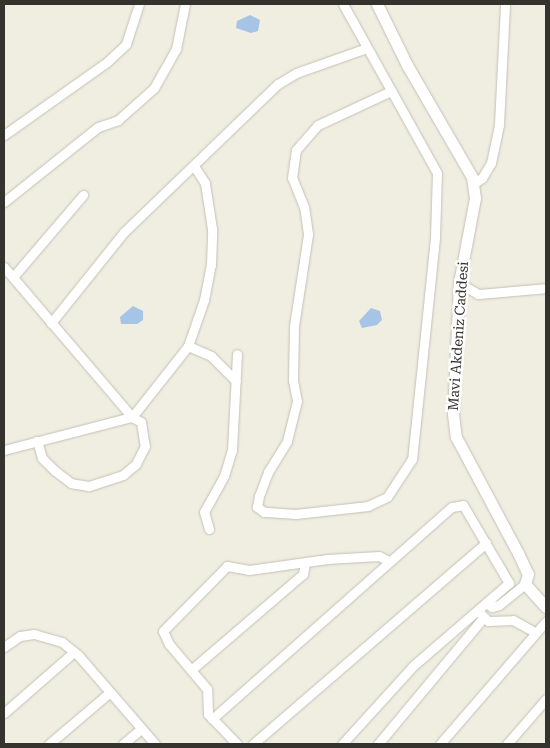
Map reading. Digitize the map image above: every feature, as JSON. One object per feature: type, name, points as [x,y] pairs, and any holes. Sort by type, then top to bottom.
[{"type":"street","points":[[4,134],[91,76],[114,56],[126,44],[139,4]]},
{"type":"street","points":[[4,202],[98,127],[118,120],[154,88],[176,49],[185,4]]},
{"type":"street","points":[[343,4],[367,48],[391,91],[436,173],[434,238],[412,459],[387,497],[368,506],[295,514],[264,512],[258,507],[259,496],[268,472],[287,441],[297,401],[293,380],[294,326],[308,234],[304,207],[292,178],[296,150],[318,125],[391,91]]},
{"type":"street","name":"Mavi Akdeniz Caddesi","points":[[377,4],[407,65],[472,177],[475,198],[459,283],[452,414],[456,437],[528,574],[525,584]]},
{"type":"street","points":[[473,184],[482,178],[491,163],[499,124],[505,4]]},
{"type":"street","points":[[52,323],[124,232],[278,84],[296,74],[367,48]]},
{"type":"street","points":[[4,450],[132,418],[188,346],[204,300],[211,265],[212,229],[205,183],[194,166]]},
{"type":"street","points":[[13,278],[83,195]]},
{"type":"street","points":[[4,267],[132,418],[141,422],[145,446],[136,464],[108,481],[88,486],[71,483],[42,458],[37,441]]},
{"type":"street","points":[[459,283],[478,294],[546,288]]},
{"type":"street","points":[[188,346],[211,356],[236,381]]},
{"type":"street","points":[[209,529],[204,512],[224,476],[232,450],[236,354]]},
{"type":"street","points":[[212,719],[389,561],[457,505],[467,509],[509,583],[486,603],[480,614],[378,744]]},
{"type":"street","points":[[253,744],[486,543]]},
{"type":"street","points":[[237,744],[212,719],[207,709],[207,689],[168,644],[163,631],[227,566],[249,570],[379,556],[389,561]]},
{"type":"street","points":[[191,670],[302,574],[305,563]]},
{"type":"street","points":[[486,603],[492,607],[498,605],[525,584],[546,607]]},
{"type":"street","points":[[342,744],[413,666],[480,614],[542,627],[440,744]]},
{"type":"street","points":[[4,647],[20,636],[34,634],[49,636],[74,652],[155,744]]},
{"type":"street","points":[[4,713],[74,652]]},
{"type":"street","points":[[49,744],[110,692]]},
{"type":"street","points":[[507,744],[546,699]]},
{"type":"street","points":[[123,744],[141,729]]},
{"type":"water","points":[[250,15],[260,20],[258,31],[251,33],[236,28],[237,21]]},
{"type":"water","points":[[133,306],[143,311],[143,320],[137,324],[121,324],[120,317]]},
{"type":"water","points":[[371,308],[380,311],[382,320],[377,325],[362,328],[359,321]]}]
